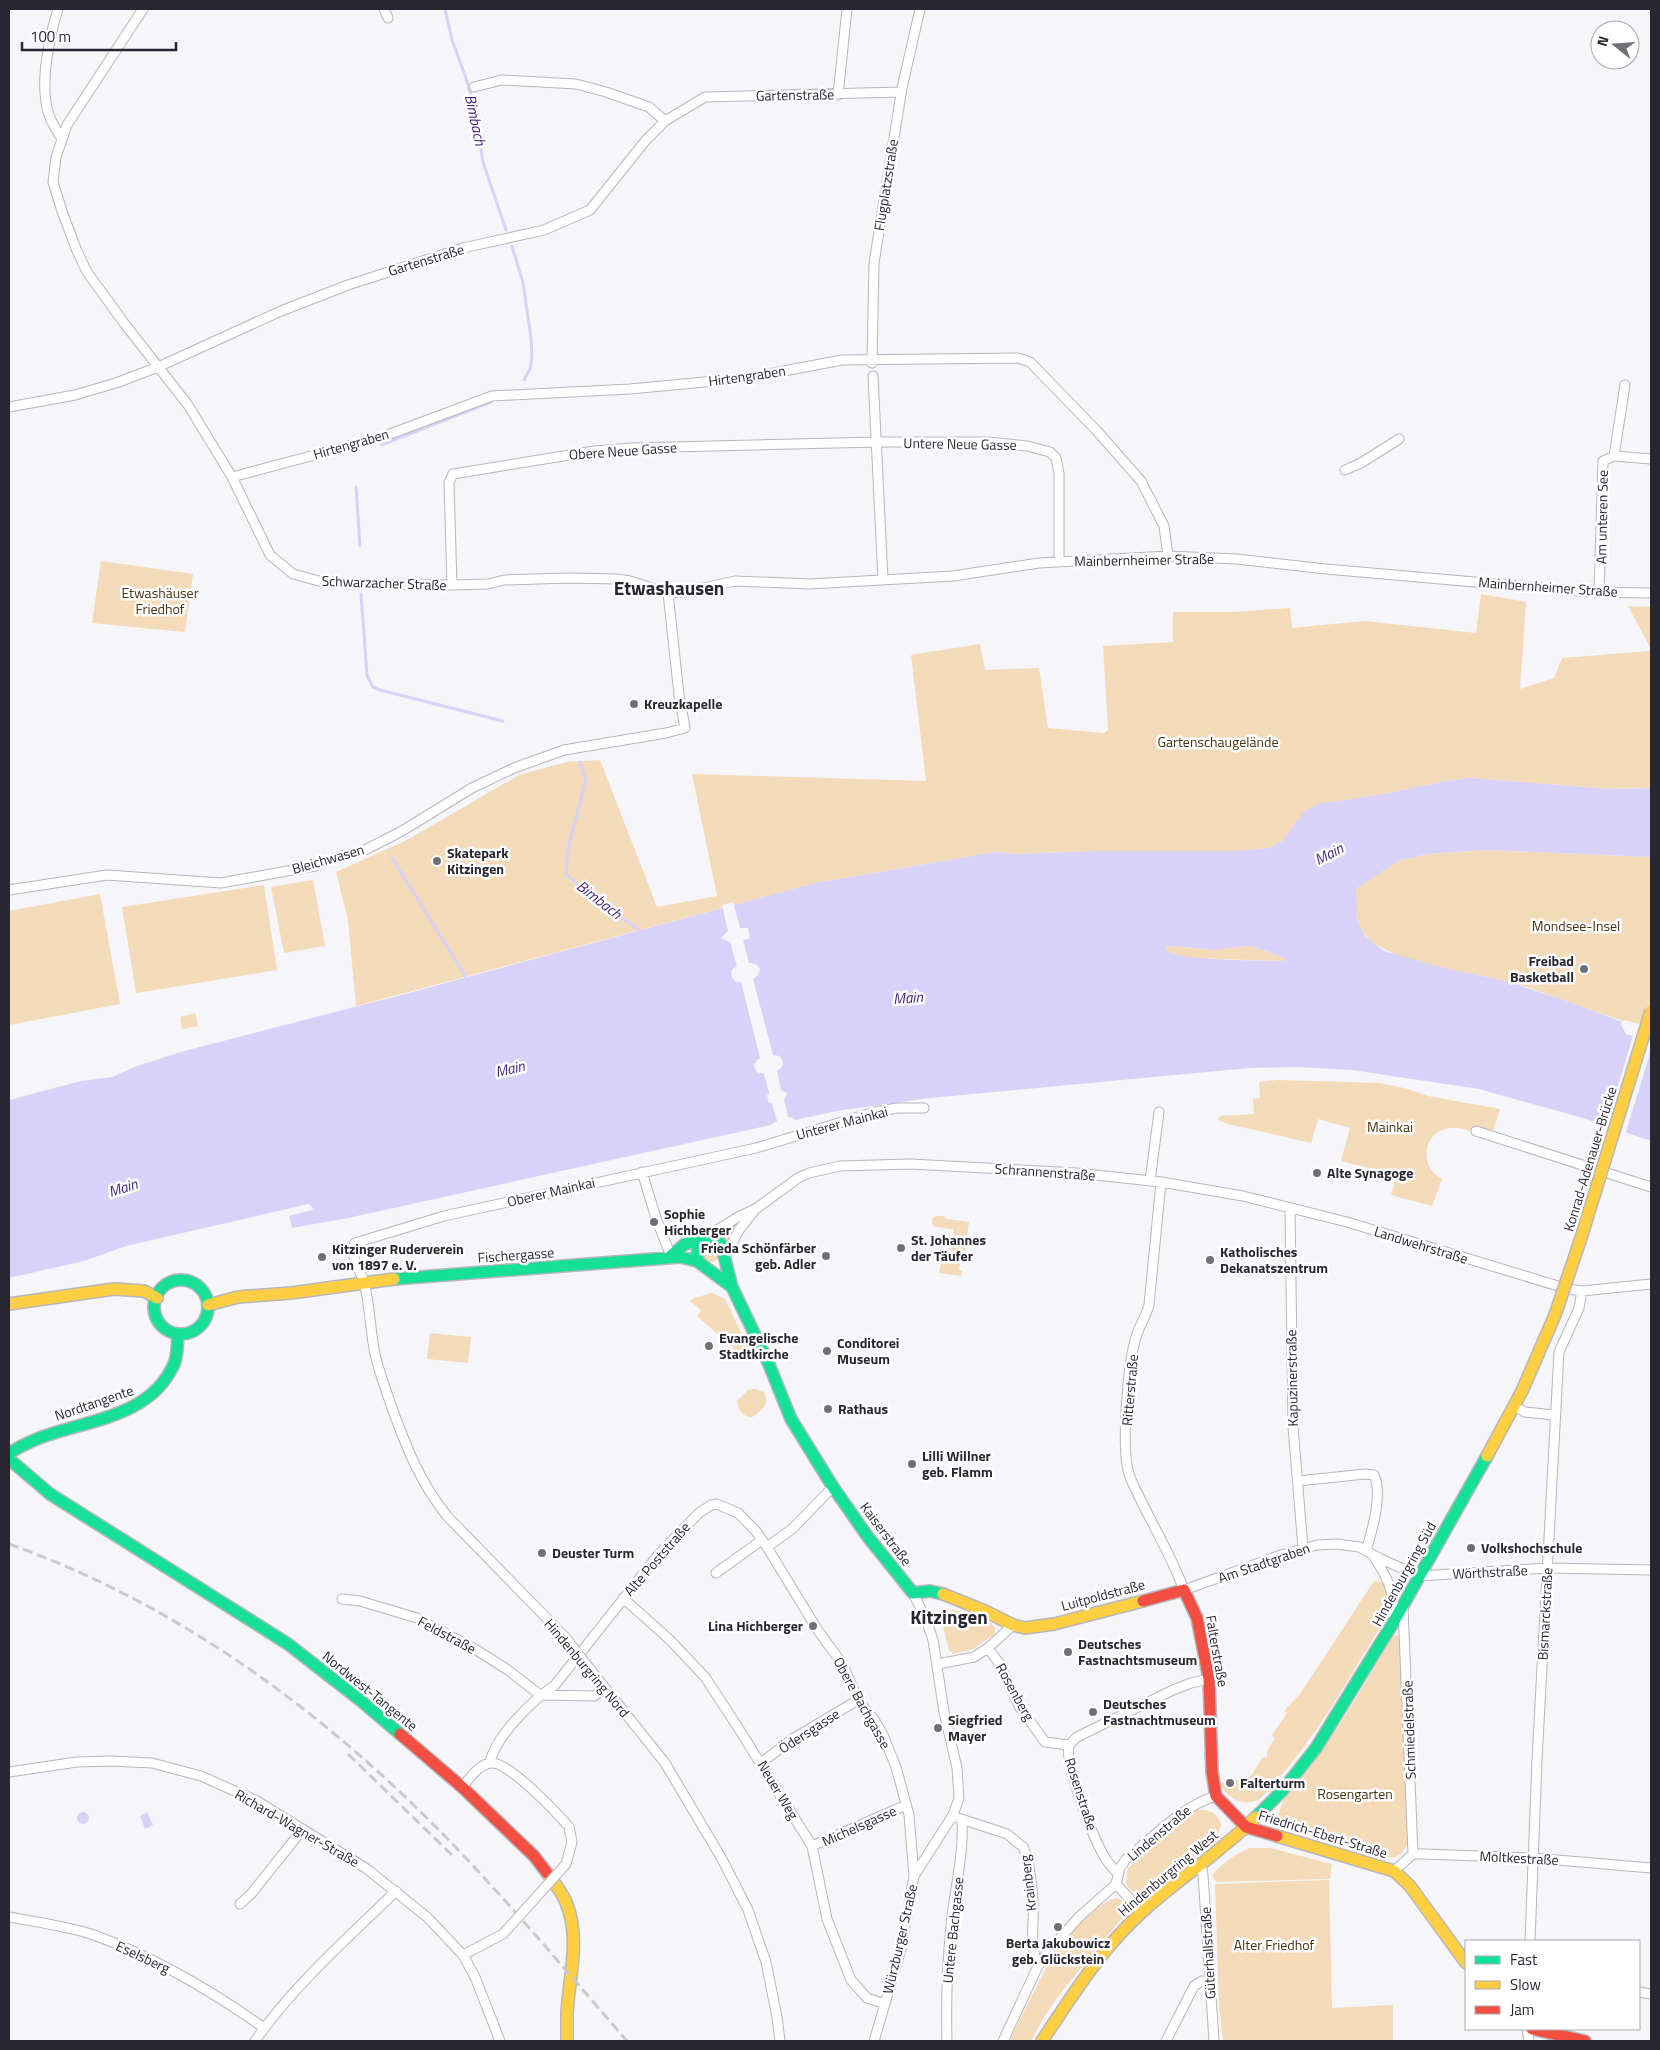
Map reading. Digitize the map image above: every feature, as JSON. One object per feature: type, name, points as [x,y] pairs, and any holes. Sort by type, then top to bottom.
[{"type":"main road","name":"Konrad-Adenauer-Brücke","points":[[1555,1315],[1651,1011]]},
{"type":"main road","points":[[703,1264],[696,1249],[706,1237]]},
{"type":"main road","points":[[671,1256],[682,1245],[692,1240],[706,1237],[721,1244],[732,1287]]},
{"type":"main road","points":[[671,1256],[687,1256],[703,1264],[732,1287]]},
{"type":"main road","name":"Fischergasse","points":[[208,1305],[238,1297],[291,1293],[364,1282],[671,1256]]},
{"type":"main road","points":[[703,1264],[716,1265],[725,1257]]},
{"type":"main road","points":[[187,1281],[202,1290],[208,1305],[207,1315],[200,1326],[189,1333],[178,1334],[167,1330],[159,1322],[155,1311],[160,1292],[169,1284],[187,1281]]},
{"type":"main road","name":"Kaiserstraße","points":[[732,1287],[768,1362],[791,1419],[834,1487],[880,1553],[913,1593]]},
{"type":"main road","points":[[9,1304],[114,1289],[144,1291],[157,1298]]},
{"type":"main road","name":"Hindenburgring Süd","points":[[1246,1826],[1282,1791],[1316,1748],[1394,1623],[1528,1380],[1555,1315]]},
{"type":"main road","name":"Nordtangente","points":[[9,1453],[28,1442],[85,1425],[144,1402],[163,1384],[169,1375],[175,1363],[178,1334]]},
{"type":"main road","name":"Nordwest-Tangente","points":[[9,1459],[50,1494],[288,1644],[360,1700],[462,1787],[534,1856],[559,1889],[566,1903],[571,1921],[574,1956],[567,2012],[567,2041]]},
{"type":"main road","name":"Luitpoldstraße","points":[[913,1593],[930,1591],[939,1593],[986,1611],[1013,1625],[1030,1628],[1054,1624],[1184,1590]]},
{"type":"main road","name":"Falterstraße","points":[[1184,1590],[1197,1618],[1210,1679],[1212,1772],[1216,1796]]},
{"type":"main road","points":[[1216,1796],[1246,1826]]},
{"type":"main road","name":"Hindenburgring West","points":[[1042,2041],[1092,1967],[1142,1912],[1246,1826]]},
{"type":"main road","name":"Friedrich-Ebert-Straße","points":[[1246,1826],[1394,1871],[1410,1886],[1465,1962]]},
{"type":"main road","points":[[1536,2030],[1586,2041]]},
{"type":"street","points":[[58,9],[50,37],[46,88],[50,117],[62,139]]},
{"type":"street","name":"Schwarzacher Straße","points":[[143,9],[67,125],[56,156],[54,182],[77,252],[87,272],[188,406],[232,477],[270,555],[293,574],[319,581],[352,584],[452,585],[488,584],[504,580],[617,579],[630,581],[668,593]]},
{"type":"street","points":[[384,9],[388,18]]},
{"type":"street","points":[[838,95],[847,9]]},
{"type":"street","name":"Flugplatzstraße","points":[[872,361],[874,263],[901,92],[920,9]]},
{"type":"street","points":[[474,87],[502,80],[576,84],[649,107],[665,121]]},
{"type":"street","name":"Gartenstraße","points":[[9,407],[75,395],[116,383],[158,367],[281,311],[348,285],[463,248],[544,230],[590,210],[646,140],[665,121],[705,97],[901,92]]},
{"type":"street","name":"Hirtengraben","points":[[232,477],[382,437],[492,396],[659,386],[747,378],[842,360],[1018,358],[1030,362],[1097,431],[1141,481],[1164,526],[1168,556]]},
{"type":"street","points":[[873,376],[883,579]]},
{"type":"street","points":[[1614,456],[1625,385]]},
{"type":"street","points":[[1345,470],[1361,463],[1399,439]]},
{"type":"street","name":"Untere Neue Gasse","points":[[877,442],[988,442],[1027,446],[1050,452],[1056,458],[1059,473],[1058,561]]},
{"type":"street","name":"Obere Neue Gasse","points":[[452,585],[448,483],[453,474],[458,472],[594,451],[685,446],[877,442]]},
{"type":"street","name":"Am unteren See","points":[[1599,592],[1603,461],[1614,456],[1651,459]]},
{"type":"street","name":"Mainbernheimer Straße","points":[[668,593],[686,592],[734,581],[810,584],[953,576],[1058,561],[1168,556],[1237,559],[1326,569],[1599,592],[1651,593]]},
{"type":"street","name":"Bleichwasen","points":[[9,890],[107,875],[221,883],[315,866],[337,857],[365,850],[402,831],[472,788],[514,768],[564,750],[666,733],[685,728],[678,686],[668,593]]},
{"type":"street","name":"Unterer Mainkai","points":[[790,1137],[874,1112],[898,1108],[924,1108]]},
{"type":"street","points":[[1150,1181],[1159,1112]]},
{"type":"street","points":[[1476,1130],[1651,1187]]},
{"type":"street","name":"Oberer Mainkai","points":[[364,1282],[356,1263],[353,1247],[355,1243],[444,1216],[756,1148],[790,1137]]},
{"type":"street","name":"Schrannenstraße","points":[[757,1208],[798,1178],[809,1173],[840,1166],[911,1164],[1076,1173],[1161,1182],[1215,1190],[1290,1208]]},
{"type":"street","points":[[642,1172],[657,1221],[671,1256]]},
{"type":"street","name":"Ritterstraße","points":[[1161,1182],[1149,1306],[1135,1338],[1126,1404],[1128,1467],[1130,1476],[1184,1590]]},
{"type":"street","points":[[706,1237],[757,1208]]},
{"type":"street","points":[[725,1257],[739,1230],[757,1208]]},
{"type":"street","name":"Landwehrstraße","points":[[1290,1208],[1347,1222],[1552,1284],[1582,1291],[1651,1284]]},
{"type":"street","name":"Kapuzinerstraße","points":[[1290,1208],[1293,1427],[1303,1548]]},
{"type":"street","name":"Hindenburgring Nord","points":[[364,1282],[375,1354],[417,1473],[447,1516],[566,1638],[605,1690],[665,1763],[722,1859],[748,1910],[766,1962],[780,2041]]},
{"type":"street","name":"Bismarckstraße","points":[[1530,1940],[1537,1760],[1548,1568],[1554,1415],[1559,1352],[1578,1308],[1582,1291]]},
{"type":"street","points":[[1514,1406],[1525,1412],[1554,1415]]},
{"type":"street","points":[[1298,1481],[1365,1474],[1374,1475],[1377,1482],[1376,1506],[1370,1553],[1381,1567],[1394,1598],[1394,1623]]},
{"type":"street","points":[[716,1573],[792,1529],[834,1487]]},
{"type":"street","name":"Alte Poststraße","points":[[490,1763],[492,1752],[497,1742],[540,1695],[555,1685],[670,1541],[699,1513],[711,1505],[722,1506],[738,1513],[764,1544]]},
{"type":"street","name":"Obere Bachgasse","points":[[764,1544],[817,1629],[842,1665],[858,1700],[875,1721],[883,1735],[896,1767],[909,1815],[914,1876]]},
{"type":"street","name":"Am Stadtgraben","points":[[1184,1590],[1303,1548],[1317,1545],[1337,1544],[1360,1547],[1419,1576]]},
{"type":"street","name":"Wörthstraße","points":[[1419,1576],[1548,1568],[1651,1570]]},
{"type":"street","name":"Kaiserstraße","points":[[913,1593],[926,1620],[938,1664],[944,1712],[957,1768],[959,1787],[957,1806],[953,1815]]},
{"type":"street","name":"Neuer Weg","points":[[623,1598],[670,1640],[705,1676],[812,1846],[827,1919],[851,1980],[867,1998],[885,2004]]},
{"type":"street","name":"Feldstraße","points":[[342,1599],[360,1601],[417,1618],[500,1664],[540,1695]]},
{"type":"street","name":"Schmiedelstraße","points":[[1403,1605],[1412,1854]]},
{"type":"street","points":[[938,1664],[974,1657],[988,1648],[1013,1625]]},
{"type":"street","name":"Rosenberg","points":[[988,1648],[999,1663],[1019,1706],[1045,1742],[1069,1745]]},
{"type":"street","name":"Rosenstraße","points":[[1118,1874],[1103,1855],[1088,1821],[1068,1757],[1069,1745],[1077,1736],[1173,1690],[1191,1683],[1210,1679]]},
{"type":"street","points":[[540,1695],[594,1696],[605,1690]]},
{"type":"street","name":"Ödersgasse","points":[[761,1763],[794,1738],[858,1700]]},
{"type":"street","name":"Richard-Wagner-Straße","points":[[9,1772],[77,1762],[152,1763],[201,1776],[257,1801],[367,1869],[427,1917],[462,1955],[475,1977],[500,2041]]},
{"type":"street","points":[[462,1787],[482,1765],[490,1763],[503,1765],[570,1826],[572,1842],[566,1864],[503,1934],[462,1955]]},
{"type":"street","name":"Lindenstraße","points":[[1116,1884],[1118,1874],[1126,1859],[1188,1808],[1216,1796]]},
{"type":"street","name":"Michelsgasse","points":[[812,1846],[906,1805]]},
{"type":"street","name":"Krainberg","points":[[953,1815],[962,1820],[1007,1834],[1024,1846],[1033,1901],[1031,1936],[1034,1956],[1038,1966]]},
{"type":"street","name":"Würzburger Straße","points":[[874,2041],[901,1949],[914,1876],[953,1815]]},
{"type":"street","name":"Untere Bachgasse","points":[[947,2041],[948,1962],[963,1838],[962,1820]]},
{"type":"street","points":[[240,1904],[251,1894],[303,1829]]},
{"type":"street","points":[[1394,1871],[1412,1854]]},
{"type":"street","name":"Moltkestraße","points":[[1412,1854],[1534,1858],[1651,1868]]},
{"type":"street","name":"Güterhallstraße","points":[[1200,1864],[1204,1881],[1214,2041]]},
{"type":"street","points":[[1003,2041],[1038,1966],[1053,1945],[1080,1916],[1116,1884],[1142,1912]]},
{"type":"street","points":[[255,2041],[264,2028],[314,1972],[396,1891]]},
{"type":"street","name":"Eselsberg","points":[[9,1917],[93,1935],[133,1951],[181,1976],[264,2028]]},
{"type":"street","points":[[1166,2041],[1194,1986],[1202,1981],[1209,1981]]},
{"type":"green space","name":"Etwashäuser Friedhof","points":[[101,561],[193,574],[185,632],[92,623]]},
{"type":"green space","name":"Gartenschaugelände","points":[[1481,594],[1526,602],[1520,689],[1554,678],[1562,658],[1651,651],[1651,788],[1612,789],[1470,778],[1440,782],[1384,794],[1293,829],[1282,841],[1269,848],[1238,851],[1095,851],[1017,854],[995,852],[815,883],[356,1006],[348,920],[336,872],[407,840],[519,775],[567,762],[600,760],[657,907],[717,896],[692,774],[926,781],[911,655],[980,644],[985,670],[1039,668],[1048,728],[1104,733],[1108,730],[1103,646],[1173,642],[1173,612],[1232,612],[1290,608],[1292,628],[1365,621],[1476,633]]},
{"type":"green space","points":[[1628,606],[1651,607],[1651,649]]},
{"type":"green space","name":"Mondsee-Insel","points":[[1487,850],[1651,857],[1651,1029],[1506,981],[1432,966],[1394,954],[1378,946],[1362,931],[1356,914],[1356,889],[1398,861],[1427,854]]},
{"type":"green space","points":[[313,880],[325,946],[284,953],[271,887]]},
{"type":"green space","points":[[264,885],[277,970],[136,993],[122,907]]},
{"type":"green space","points":[[100,894],[120,1004],[9,1025],[9,911]]},
{"type":"green space","points":[[1246,946],[1255,947],[1285,958],[1283,961],[1193,958],[1171,955],[1164,947],[1215,950]]},
{"type":"green space","points":[[195,1013],[198,1026],[182,1029],[180,1017]]},
{"type":"green space","name":"Mainkai","points":[[1277,1080],[1381,1083],[1428,1096],[1500,1109],[1490,1139],[1465,1130],[1449,1128],[1433,1136],[1428,1143],[1426,1151],[1429,1167],[1442,1179],[1432,1206],[1391,1195],[1397,1175],[1341,1161],[1350,1128],[1318,1119],[1311,1143],[1218,1120],[1220,1116],[1254,1114],[1253,1099],[1260,1098],[1259,1082]]},
{"type":"green space","points":[[936,1216],[969,1222],[965,1251],[962,1251],[959,1270],[962,1271],[961,1276],[939,1273],[941,1263],[950,1264],[954,1229],[935,1227],[932,1224],[932,1218]]},
{"type":"green space","points":[[739,1220],[741,1221],[728,1246],[718,1233]]},
{"type":"green space","points":[[707,1242],[715,1243],[719,1258],[714,1262],[705,1261],[700,1251]]},
{"type":"green space","points":[[712,1293],[725,1299],[753,1357],[749,1362],[697,1316],[701,1310],[690,1301]]},
{"type":"green space","points":[[430,1333],[471,1337],[468,1363],[427,1359]]},
{"type":"green space","points":[[755,1389],[764,1392],[766,1401],[764,1407],[751,1418],[741,1412],[737,1401],[748,1390]]},
{"type":"green space","points":[[1374,1581],[1384,1582],[1388,1595],[1389,1605],[1384,1621],[1328,1712],[1289,1766],[1260,1799],[1242,1802],[1232,1797],[1223,1789],[1220,1783],[1223,1782],[1227,1789],[1233,1788],[1236,1786],[1236,1780],[1251,1776],[1262,1758],[1267,1757],[1267,1751],[1275,1738],[1272,1735],[1287,1713],[1284,1711],[1300,1694]]},
{"type":"green space","points":[[952,1609],[991,1623],[995,1628],[995,1634],[973,1649],[953,1654],[949,1650],[942,1622]]},
{"type":"green space","name":"Rosengarten","points":[[1394,1635],[1398,1635],[1400,1640],[1409,1841],[1401,1854],[1395,1857],[1383,1858],[1330,1840],[1284,1829],[1280,1826],[1277,1818],[1283,1801],[1325,1747]]},
{"type":"green space","points":[[1194,1810],[1211,1812],[1217,1817],[1221,1825],[1217,1838],[1152,1892],[1140,1894],[1131,1890],[1126,1883],[1128,1868]]},
{"type":"green space","points":[[1250,1848],[1270,1848],[1332,1864],[1330,1879],[1216,1882],[1212,1875],[1216,1871],[1234,1856]]},
{"type":"green space","name":"Alter Friedhof","points":[[1329,1880],[1332,2008],[1393,2005],[1393,2041],[1223,2041],[1219,2006],[1215,1884]]},
{"type":"green space","points":[[1118,1898],[1125,1906],[1123,1917],[1059,1995],[1031,2041],[1009,2041],[1052,1956],[1091,1913],[1110,1900]]},
{"type":"water","name":"Main","points":[[1470,778],[1612,789],[1651,788],[1651,857],[1487,850],[1427,854],[1398,861],[1356,889],[1357,919],[1364,935],[1384,951],[1440,967],[1506,981],[1620,1021],[1651,1029],[1651,1141],[1586,1119],[1479,1089],[1352,1070],[1297,1067],[1249,1068],[930,1098],[837,1111],[795,1120],[791,1117],[771,1125],[348,1218],[292,1228],[289,1216],[312,1210],[313,1208],[309,1204],[126,1246],[84,1261],[9,1278],[9,1100],[81,1081],[112,1077],[137,1066],[184,1051],[401,995],[815,883],[995,852],[1017,854],[1095,851],[1232,851],[1269,848],[1282,841],[1304,812],[1318,804],[1384,794],[1440,782]],"holes":[[[747,928],[750,938],[730,942],[721,938],[728,931]],[[1246,946],[1255,947],[1285,958],[1283,961],[1188,957],[1166,951],[1165,947],[1215,950]],[[752,963],[760,969],[758,975],[738,982],[735,981],[732,970],[735,967]],[[779,1056],[783,1061],[782,1067],[758,1073],[754,1065],[758,1059]],[[781,1090],[787,1095],[784,1099],[769,1103],[767,1095]]]},
{"type":"water","points":[[83,1812],[89,1818],[83,1824],[77,1818]]},
{"type":"water","points":[[147,1812],[153,1825],[145,1829],[140,1816]]},
{"type":"pier","points":[[733,902],[740,928],[748,928],[750,938],[743,940],[749,963],[756,964],[760,969],[758,975],[753,979],[773,1055],[779,1056],[783,1061],[782,1067],[777,1071],[781,1090],[787,1093],[784,1100],[789,1120],[778,1124],[771,1100],[784,1097],[784,1094],[781,1092],[770,1096],[764,1074],[756,1071],[754,1064],[760,1058],[741,982],[735,981],[731,976],[732,970],[737,966],[730,942],[721,938],[728,931],[722,905]],"holes":[[[746,930],[747,936],[731,939],[725,937],[729,933]],[[752,965],[757,969],[755,975],[738,979],[733,973],[736,970]],[[776,1057],[780,1061],[778,1067],[761,1071],[758,1070],[757,1065],[759,1062]]]},
{"type":"pier","points":[[1625,1020],[1651,1027],[1651,1050],[1625,1135],[1605,1128],[1633,1036],[1626,1034],[1620,1023]]},
{"type":"waterway","name":"Bimbach","points":[[445,9],[452,40],[473,102],[483,162],[506,230]]},
{"type":"waterway","name":"Bimbach","points":[[512,246],[523,283],[531,338],[532,357],[530,369],[524,380]]},
{"type":"waterway","name":"Bimbach","points":[[381,445],[491,402]]},
{"type":"waterway","name":"Bimbach","points":[[356,487],[360,546]]},
{"type":"waterway","name":"Bimbach","points":[[361,594],[367,675],[373,687],[503,721]]},
{"type":"waterway","name":"Bimbach","points":[[580,762],[586,779],[568,849],[566,874],[591,897],[638,929],[639,932]]},
{"type":"waterway","points":[[392,858],[466,977]]},
{"type":"railway","points":[[9,1544],[68,1567],[125,1594],[180,1625],[234,1658],[334,1734],[382,1775],[454,1846],[529,1928],[627,2041]]},
{"type":"railway","points":[[348,1754],[454,1857]]},
{"type":"traffic: fast","points":[[698,1260],[697,1252],[699,1246],[702,1240],[709,1235],[721,1244],[732,1287],[768,1362],[791,1419],[833,1487],[868,1537],[913,1593],[930,1591],[943,1594]]},
{"type":"traffic: fast","points":[[671,1256],[685,1244],[702,1239]]},
{"type":"traffic: fast","points":[[394,1279],[680,1257],[697,1261],[732,1287]]},
{"type":"traffic: fast","points":[[181,1280],[191,1282],[200,1288],[206,1297],[208,1307],[206,1317],[200,1326],[191,1332],[181,1334],[171,1332],[162,1326],[156,1317],[154,1307],[156,1297],[162,1288],[171,1282],[181,1280]]},
{"type":"traffic: fast","points":[[9,1453],[40,1438],[121,1412],[152,1394],[164,1381],[174,1364],[177,1353],[178,1334]]},
{"type":"traffic: fast","points":[[1256,1817],[1282,1791],[1316,1748],[1393,1623],[1487,1456]]},
{"type":"traffic: fast","points":[[9,1459],[50,1494],[288,1644],[400,1734]]},
{"type":"traffic: slow","points":[[1555,1315],[1580,1241],[1651,1011]]},
{"type":"traffic: slow","points":[[208,1305],[238,1297],[291,1293],[394,1279]]},
{"type":"traffic: slow","points":[[9,1304],[114,1289],[144,1291],[157,1298]]},
{"type":"traffic: slow","points":[[1487,1456],[1522,1391],[1555,1315]]},
{"type":"traffic: slow","points":[[943,1594],[1013,1625],[1025,1628],[1054,1624],[1143,1601]]},
{"type":"traffic: slow","points":[[1042,2041],[1100,1957],[1127,1926],[1156,1900],[1243,1830],[1256,1817]]},
{"type":"traffic: slow","points":[[1277,1836],[1394,1871],[1410,1886],[1465,1962]]},
{"type":"traffic: slow","points":[[547,1873],[560,1890],[566,1902],[573,1930],[573,1958],[567,2014],[567,2041]]},
{"type":"traffic: jam","points":[[1143,1601],[1184,1590],[1197,1618],[1209,1679],[1212,1772],[1216,1796],[1246,1827],[1277,1836]]},
{"type":"traffic: jam","points":[[400,1734],[462,1787],[534,1856],[547,1873]]},
{"type":"traffic: jam","points":[[1536,2030],[1585,2041]]},
{"type":"place","name":"Kreuzkapelle","points":[[634,704]]},
{"type":"place","name":"Skatepark Kitzingen","points":[[437,861]]},
{"type":"place","name":"Freibad Basketball","points":[[1584,969]]},
{"type":"place","name":"Alte Synagoge","points":[[1317,1173]]},
{"type":"place","name":"Sophie Hichberger","points":[[654,1222]]},
{"type":"place","name":"St. Johannes der Täufer","points":[[901,1248]]},
{"type":"place","name":"Frieda Schönfärber geb. Adler","points":[[826,1256]]},
{"type":"place","name":"Kitzinger Ruderverein von 1897 e. V.","points":[[322,1257]]},
{"type":"place","name":"Katholisches Dekanatszentrum","points":[[1210,1260]]},
{"type":"place","name":"Evangelische Stadtkirche","points":[[709,1346]]},
{"type":"place","name":"Conditorei Museum","points":[[827,1351]]},
{"type":"place","name":"Rathaus","points":[[828,1409]]},
{"type":"place","name":"Lilli Willner geb. Flamm","points":[[912,1464]]},
{"type":"place","name":"Volkshochschule","points":[[1471,1548]]},
{"type":"place","name":"Deuster Turm","points":[[542,1553]]},
{"type":"place","name":"Lina Hichberger","points":[[813,1626]]},
{"type":"place","name":"Deutsches Fastnachtsmuseum","points":[[1068,1652]]},
{"type":"place","name":"Deutsches Fastnachtmuseum","points":[[1093,1712]]},
{"type":"place","name":"Siegfried Mayer","points":[[938,1728]]},
{"type":"place","name":"Falterturm","points":[[1230,1783]]},
{"type":"place","name":"Berta Jakubowicz geb. Glückstein","points":[[1058,1927]]},
{"type":"district","name":"Etwashausen","points":[[669,588]]},
{"type":"district","name":"Kitzingen","points":[[949,1617]]}]
